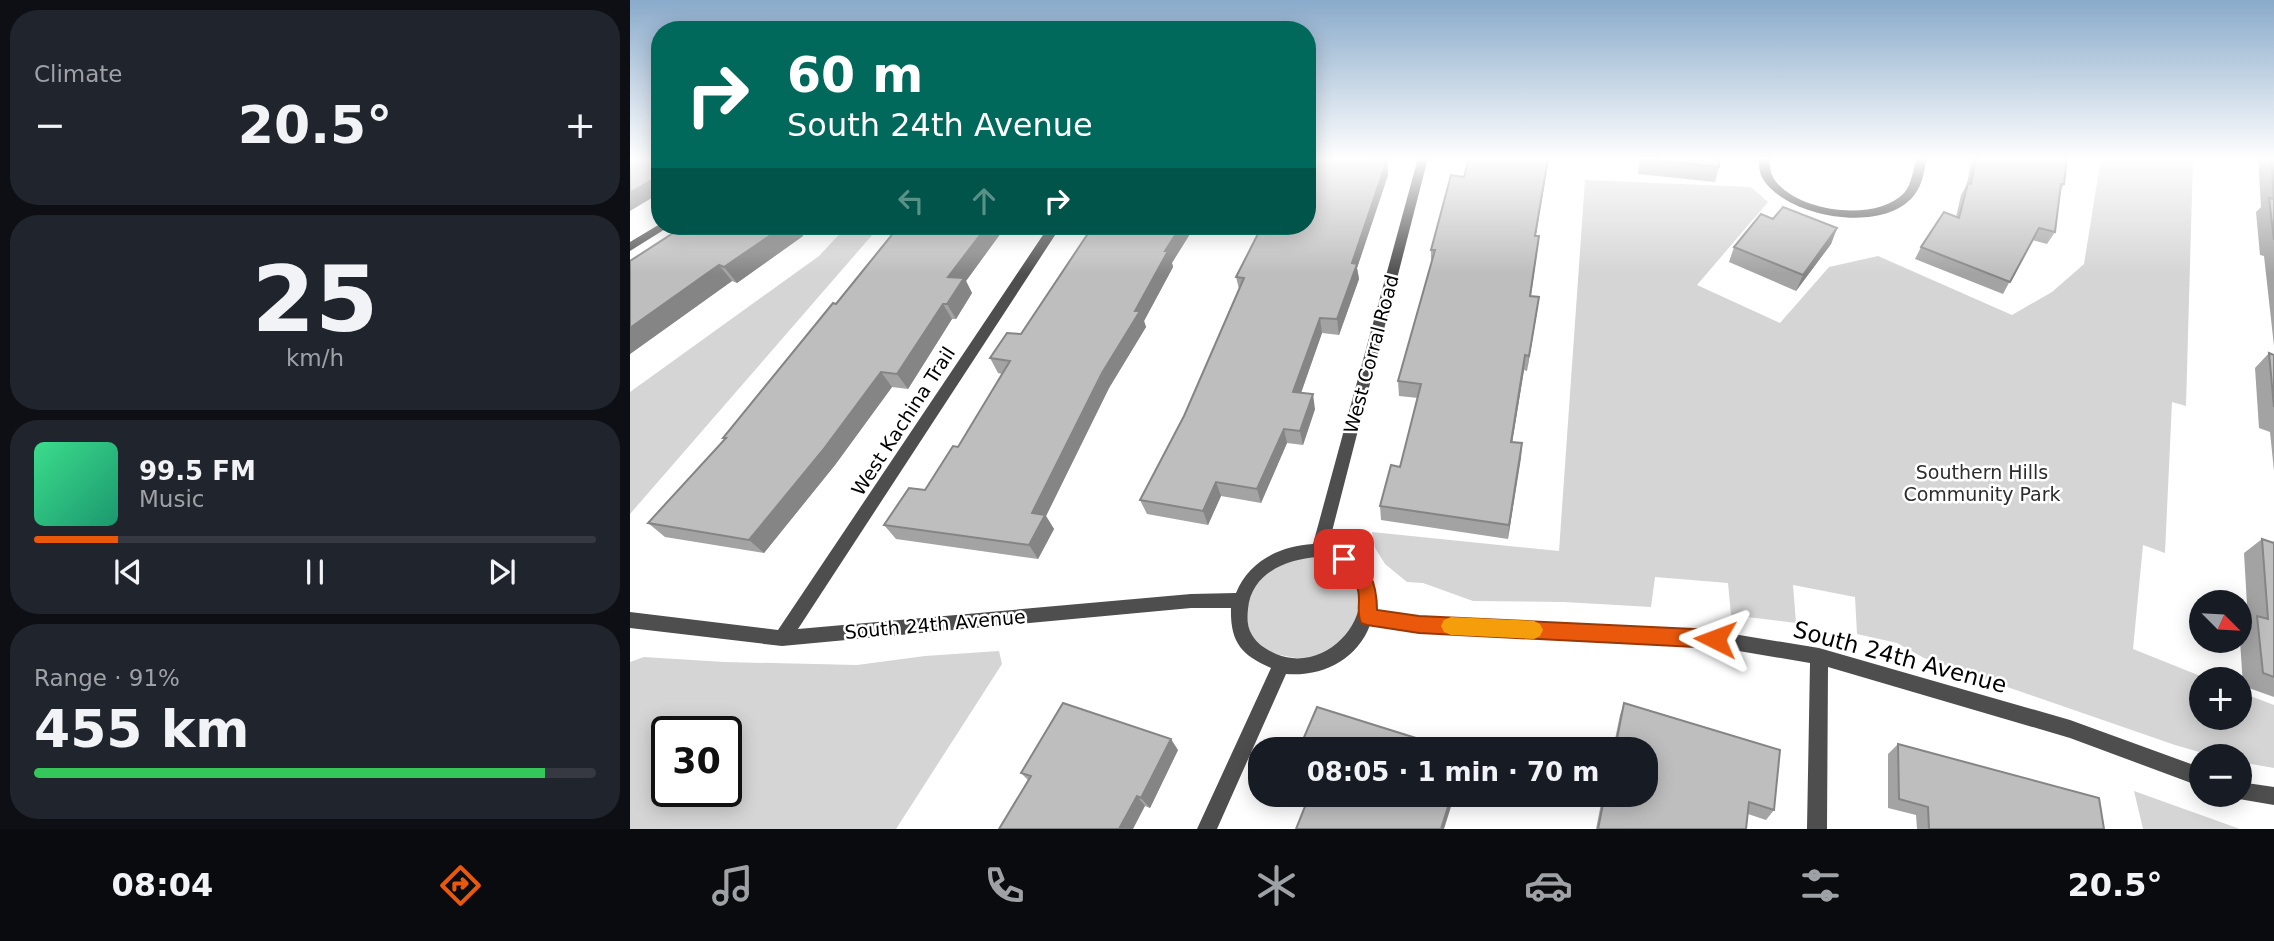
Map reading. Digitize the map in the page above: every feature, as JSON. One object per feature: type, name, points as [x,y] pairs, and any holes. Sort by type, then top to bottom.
[{"type":"street","name":"West Corral Road","points":[[1319,550],[1413,197]]},
{"type":"street","points":[[1788,197],[1827,211],[1852,215],[1888,209],[1906,197]]},
{"type":"street","points":[[630,247],[651,234]]},
{"type":"street","name":"West Kachina Trail","points":[[782,638],[1049,235]]},
{"type":"street","points":[[1319,550],[1344,559],[1357,569],[1367,589],[1367,617],[1352,643],[1323,663],[1298,668],[1269,662],[1252,650],[1240,629],[1240,600],[1243,592],[1258,570],[1278,557],[1296,551],[1319,550]]},
{"type":"street","name":"South 24th Avenue","points":[[630,620],[782,638],[1191,601],[1240,600]]},
{"type":"street","name":"South 24th Avenue","points":[[1367,617],[1419,624],[1715,639],[1819,656],[2070,729],[2189,773]]},
{"type":"street","points":[[1817,829],[1819,656]]},
{"type":"street","points":[[1207,829],[1281,666]]},
{"type":"street","points":[[2252,793],[2274,796]]},
{"type":"green space","name":"Southern Hills Community Park","points":[[1584,197],[1762,197],[1768,202],[1697,285],[1780,323],[1829,267],[1878,256],[2012,315],[2052,292],[2084,264],[2095,197],[2192,197],[2186,406],[2172,402],[2165,553],[2143,545],[2133,649],[2189,671],[2189,730],[2252,730],[2252,697],[2274,705],[2274,768],[2252,764],[2252,744],[2189,744],[2189,749],[1924,658],[1897,643],[1857,634],[1855,597],[1793,585],[1796,623],[1731,615],[1728,583],[1655,577],[1651,607],[1473,601],[1423,583],[1407,582],[1385,564],[1375,548],[1372,532],[1559,551]]},
{"type":"green space","points":[[839,235],[872,235],[630,514],[630,392],[819,256]]},
{"type":"green space","points":[[1296,551],[1344,559],[1369,606],[1323,663],[1252,650],[1243,592]]},
{"type":"green space","points":[[999,651],[1002,664],[896,829],[630,829],[630,662],[644,657],[857,665],[925,656]]},
{"type":"green space","points":[[2134,791],[2240,829],[2143,829]]},
{"type":"building","points":[[1316,197],[1375,197],[1352,263],[1357,264],[1337,319],[1320,318],[1293,392],[1313,394],[1300,431],[1284,429],[1257,489],[1216,482],[1203,511],[1140,500],[1184,416],[1244,278],[1236,277],[1257,235],[1316,235]]},
{"type":"building","points":[[1445,197],[1542,197],[1530,296],[1539,297],[1529,356],[1525,355],[1511,442],[1522,443],[1509,525],[1380,506],[1391,465],[1400,467],[1421,384],[1398,381],[1435,250],[1431,250]]},
{"type":"building","points":[[1964,197],[2059,197],[2055,232],[2039,228],[2010,282],[1921,247],[1944,212],[1959,218]]},
{"type":"building","points":[[2269,198],[2274,199],[2274,240]]},
{"type":"building","points":[[1783,207],[1837,228],[1803,275],[1734,247],[1761,214],[1773,219]]},
{"type":"building","points":[[670,235],[771,235],[724,267],[719,265],[630,328],[630,261]]},
{"type":"building","points":[[892,235],[980,235],[948,277],[964,278],[947,304],[943,304],[897,374],[881,372],[823,450],[749,540],[648,523],[726,438],[723,438],[833,303],[836,304]]},
{"type":"building","points":[[1087,235],[1175,235],[1135,311],[1140,311],[1102,373],[1032,513],[1045,515],[1029,545],[884,525],[909,488],[925,490],[953,446],[958,447],[1010,361],[990,358],[1007,333],[1021,334]]},
{"type":"building","points":[[2269,353],[2274,355],[2274,407]]},
{"type":"building","points":[[2262,539],[2274,543],[2274,677],[2263,673],[2257,616],[2268,619]]},
{"type":"building","points":[[1063,703],[1171,739],[1141,798],[1137,796],[1119,829],[999,829],[1031,776],[1021,773]]},
{"type":"building","points":[[1624,703],[1780,750],[1774,810],[1749,802],[1746,829],[1598,829],[1602,807],[1658,807],[1658,737],[1617,737]]},
{"type":"building","points":[[1317,707],[1413,737],[1304,737]]},
{"type":"building","points":[[1898,744],[2099,798],[2104,829],[1929,829],[1928,807],[1899,799]]},
{"type":"building","points":[[1305,807],[1448,807],[1441,829],[1296,829]]},
{"type":"slow traffic","points":[[1451,626],[1534,630]]},
{"type":"route","points":[[1344,559],[1357,569],[1367,589],[1367,617],[1419,624],[1715,639]]}]
